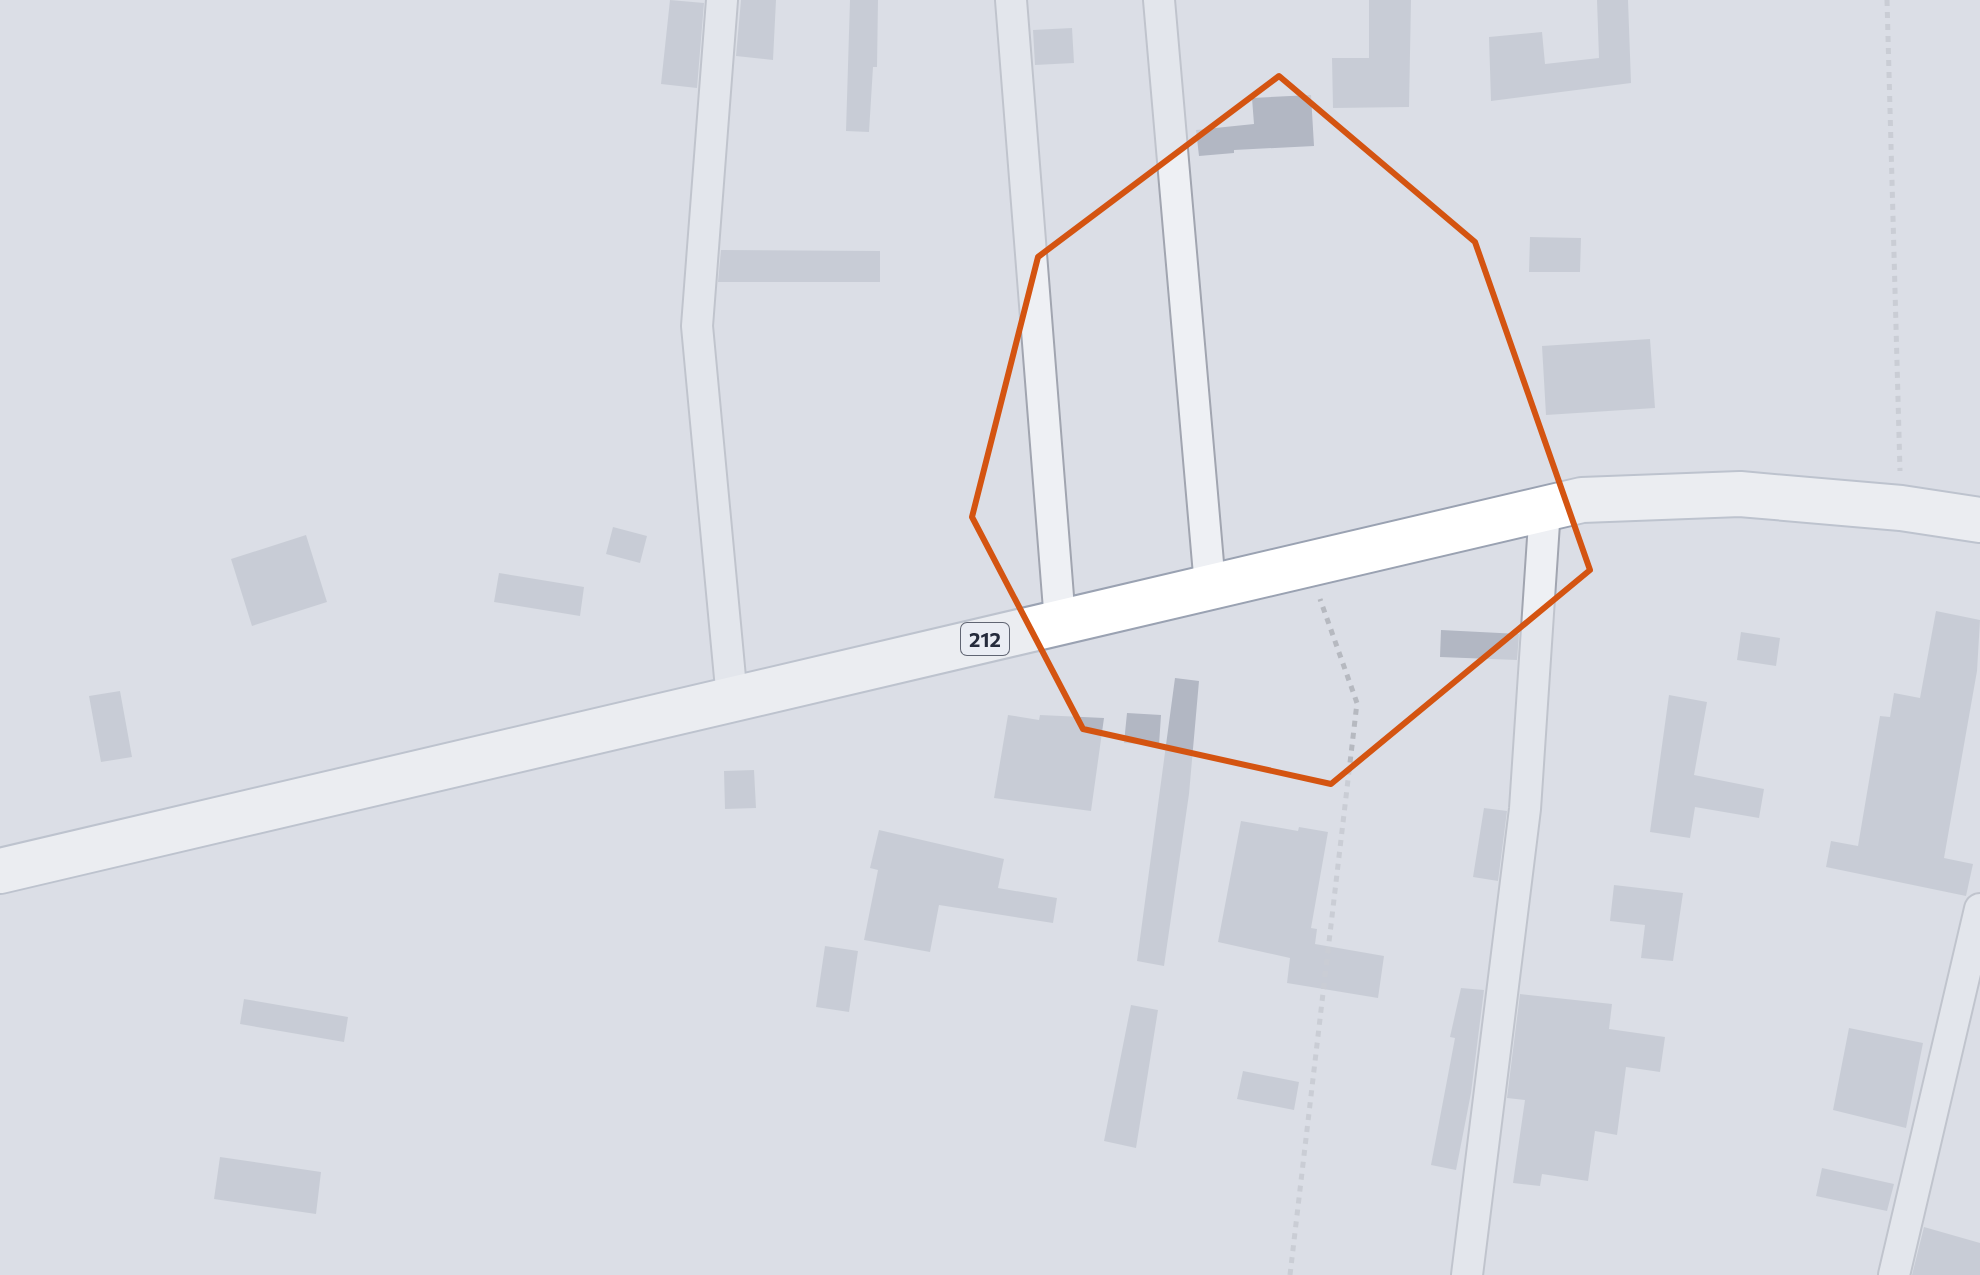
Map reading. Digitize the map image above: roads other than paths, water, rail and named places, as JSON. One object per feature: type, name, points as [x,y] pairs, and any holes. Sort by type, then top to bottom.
[{"type":"main road","name":"212","points":[[0,871],[1582,500],[1740,494],[1901,508],[1980,520]]},
{"type":"street","points":[[722,0],[697,326],[732,699]]},
{"type":"street","points":[[1011,0],[1060,622]]},
{"type":"street","points":[[1159,0],[1210,586]]},
{"type":"street","points":[[1467,1275],[1525,809],[1545,508]]},
{"type":"street","points":[[1894,1275],[1980,909]]}]
